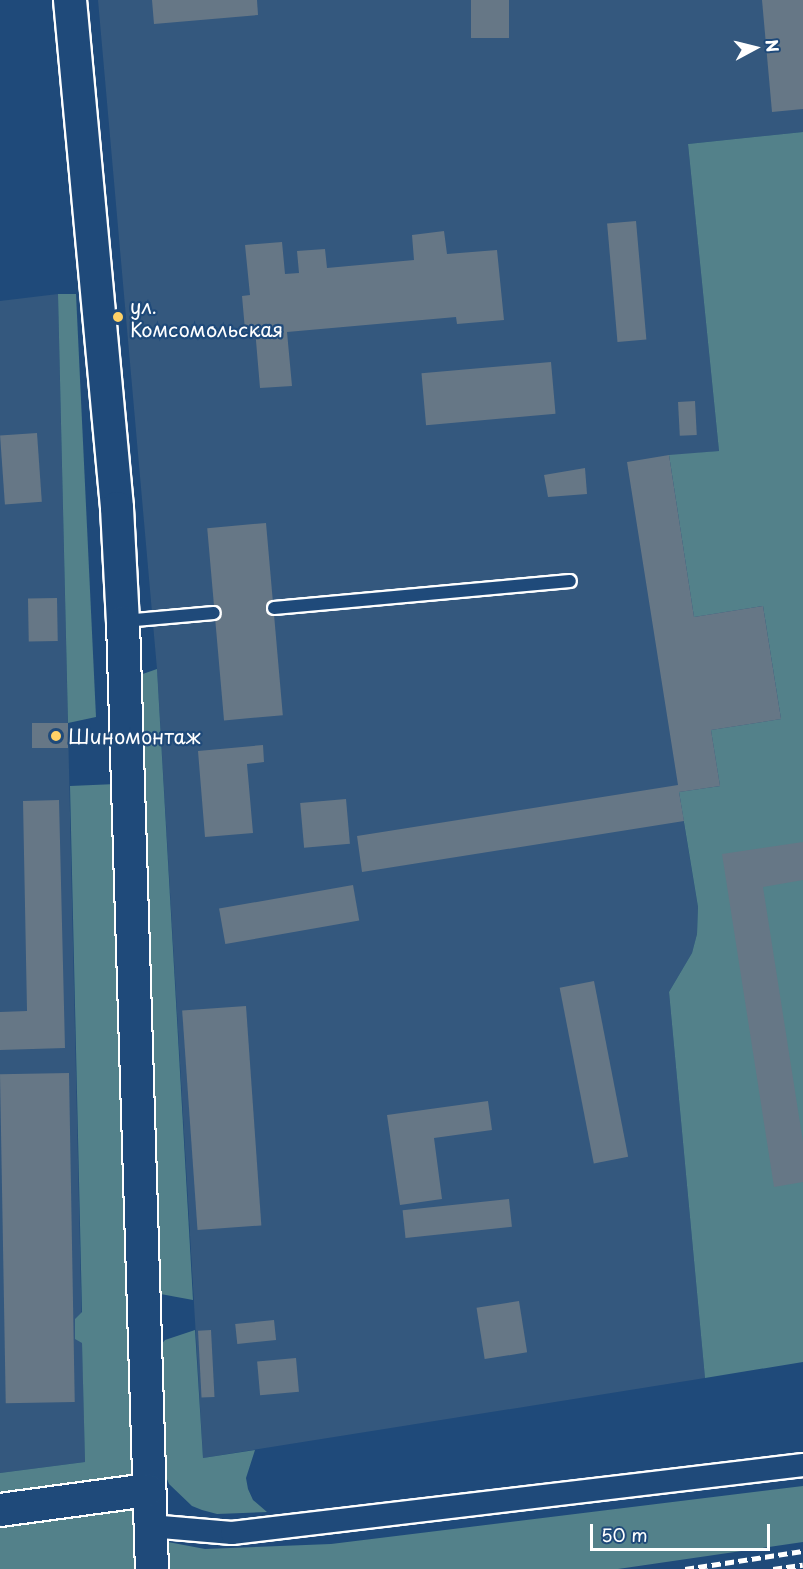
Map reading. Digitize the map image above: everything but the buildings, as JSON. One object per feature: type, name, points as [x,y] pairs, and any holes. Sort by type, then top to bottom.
[{"type":"main road","points":[[70,0],[117,508],[123,621],[152,1569]]},
{"type":"main road","points":[[0,1510],[148,1490]]},
{"type":"street","points":[[150,1526],[232,1533],[287,1528],[803,1465]]},
{"type":"lane","points":[[274,608],[570,581]]},
{"type":"lane","points":[[123,621],[214,613]]},
{"type":"shaded area","points":[[98,0],[803,0],[803,132],[688,144],[719,451],[669,456],[694,616],[763,606],[781,719],[720,786],[679,793],[698,907],[697,934],[692,953],[669,992],[705,1378],[203,1458],[157,669]]},
{"type":"shaded area","points":[[58,294],[85,1462],[0,1473],[0,301]]},
{"type":"green space","points":[[803,132],[803,1362],[705,1378],[669,992],[692,953],[697,934],[698,907],[679,792],[720,786],[711,730],[781,719],[763,606],[694,617],[669,455],[719,451],[688,144]]},
{"type":"green space","points":[[58,294],[76,294],[96,717],[68,723]]},
{"type":"green space","points":[[157,669],[193,1300],[155,1293],[137,676]]},
{"type":"green space","points":[[116,784],[133,1479],[0,1495],[0,1473],[85,1462],[82,1343],[75,1339],[75,1319],[82,1312],[70,786]]},
{"type":"green space","points":[[195,1330],[203,1458],[255,1450],[246,1478],[248,1489],[253,1500],[267,1512],[217,1514],[202,1510],[192,1506],[169,1484],[164,1472],[160,1346],[165,1340]]},
{"type":"green space","points":[[803,1486],[803,1542],[618,1569],[170,1569],[168,1542],[205,1549],[331,1544]]},
{"type":"green space","points":[[135,1503],[140,1569],[0,1569],[0,1521]]},
{"type":"railway","points":[[685,1569],[803,1551]]},
{"type":"railway","points":[[773,1569],[803,1565]]},
{"type":"place","name":"ул. Комсомольская","points":[[118,317]]},
{"type":"place","name":"Шиномонтаж","points":[[56,736]]}]
